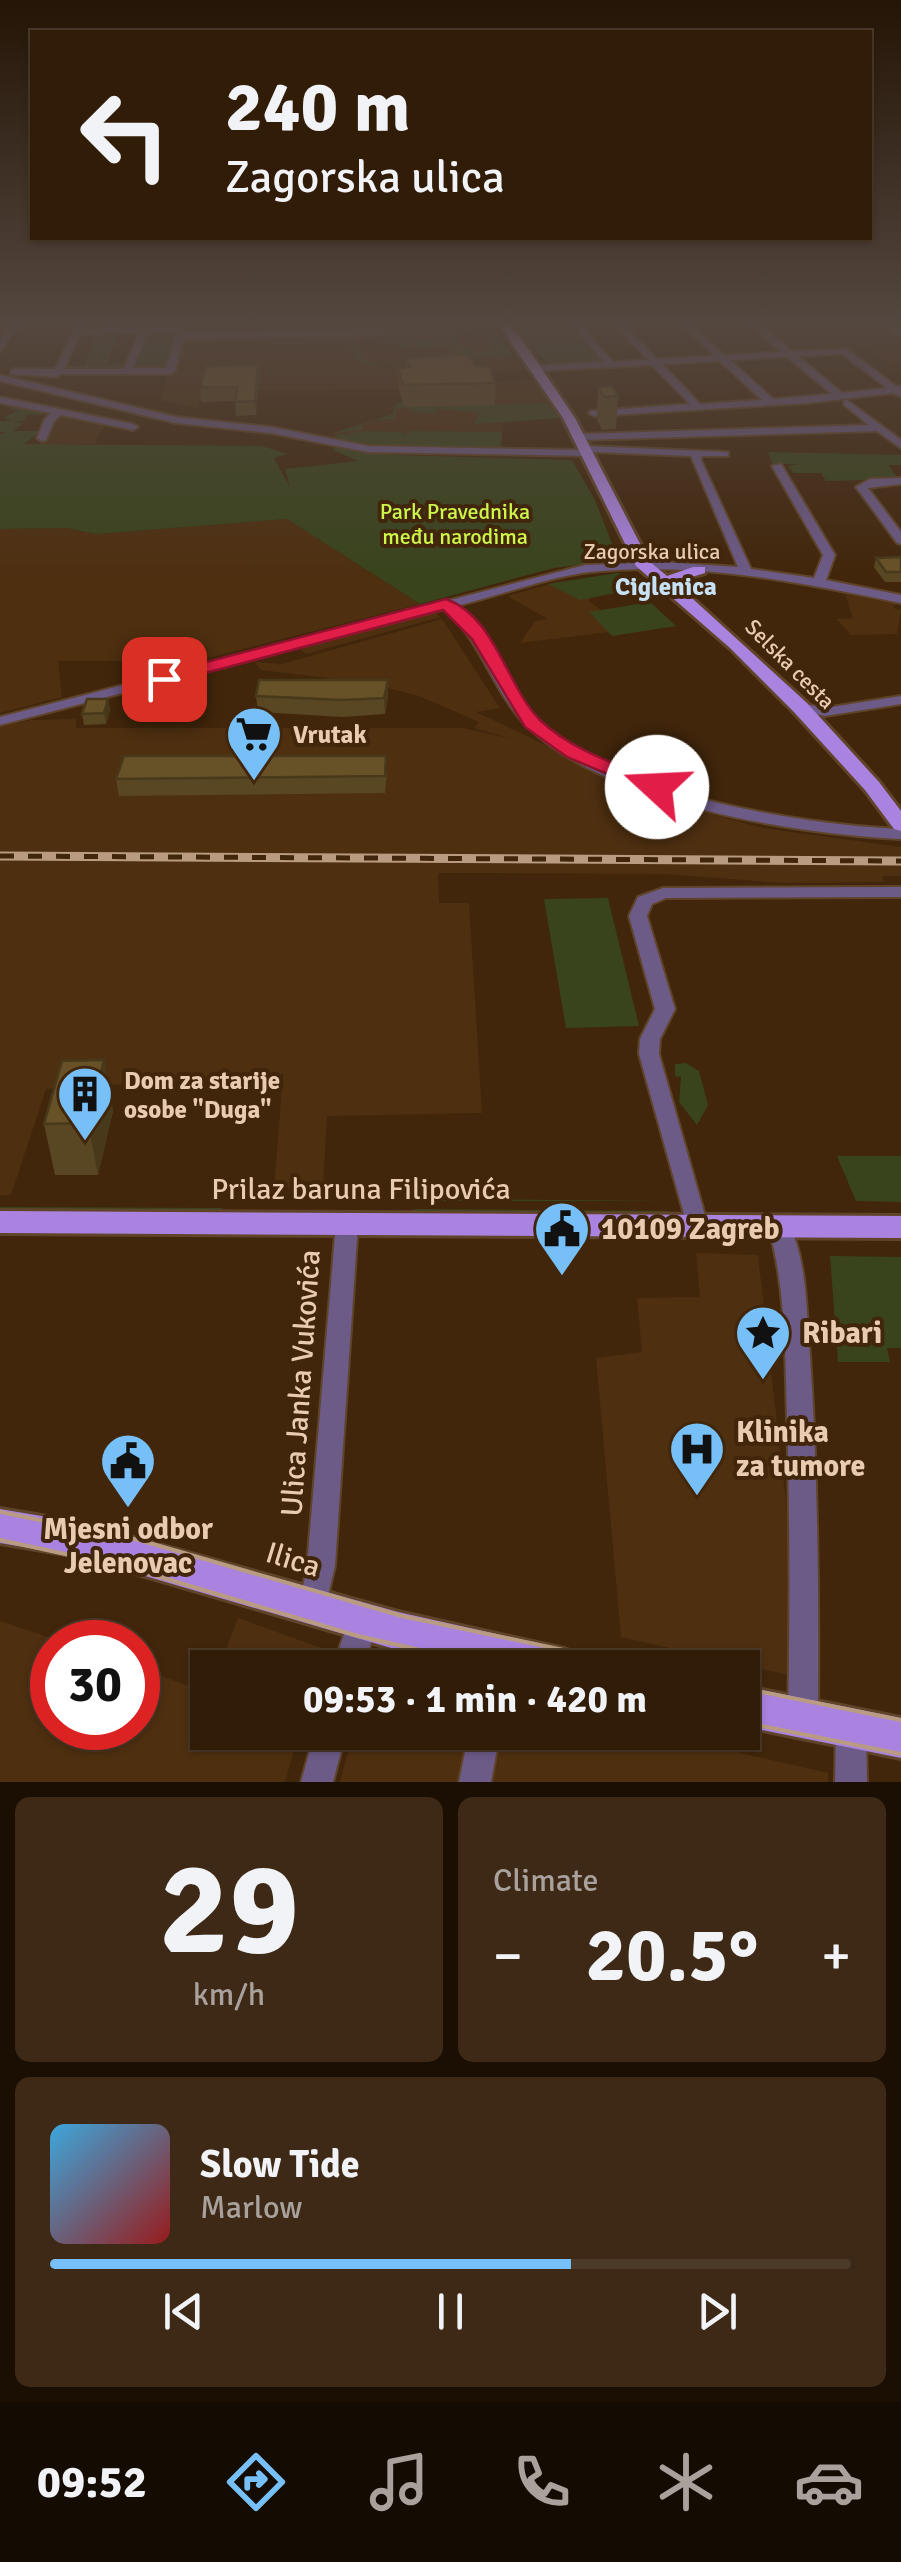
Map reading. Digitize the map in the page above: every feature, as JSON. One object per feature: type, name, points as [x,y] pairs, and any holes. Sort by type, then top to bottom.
[{"type":"main road","name":"Selska cesta","points":[[561,407],[585,446],[631,545],[646,567],[813,714],[899,831]]},
{"type":"main road","points":[[675,594],[675,577],[699,570]]},
{"type":"main road","name":"Prilaz baruna Filipovića","points":[[0,1222],[901,1227]]},
{"type":"main road","name":"Ilica","points":[[0,1526],[122,1550],[368,1623],[486,1650]]},
{"type":"main road","points":[[760,1709],[901,1738]]},
{"type":"street","points":[[29,407],[134,427]]},
{"type":"street","points":[[123,407],[176,420],[257,428],[368,450],[585,446],[880,428]]},
{"type":"street","points":[[625,407],[628,411]]},
{"type":"street","points":[[594,413],[695,407]]},
{"type":"street","points":[[853,407],[901,445]]},
{"type":"street","points":[[42,438],[50,419],[57,414]]},
{"type":"street","points":[[585,446],[724,454]]},
{"type":"street","points":[[697,452],[699,466],[747,573]]},
{"type":"street","points":[[777,466],[829,555],[819,582]]},
{"type":"street","points":[[901,481],[862,486],[901,540]]},
{"type":"street","name":"Zagorska ulica","points":[[0,721],[579,570],[646,567],[747,573],[819,582],[901,599]]},
{"type":"street","points":[[446,604],[479,636],[532,723],[574,753],[637,781],[753,814],[832,831],[899,831]]},
{"type":"street","points":[[813,714],[901,700]]},
{"type":"street","points":[[697,1226],[649,1054],[650,1038],[664,1010],[638,916],[640,908],[648,898],[663,894],[901,892]]},
{"type":"street","name":"Ulica Janka Vukovića","points":[[313,1607],[320,1566],[347,1224]]},
{"type":"street","points":[[779,1226],[790,1248],[796,1356],[804,1718]]},
{"type":"street","points":[[354,1650],[368,1623]]},
{"type":"street","points":[[851,1728],[851,1782]]},
{"type":"street","points":[[317,1782],[326,1750]]},
{"type":"street","points":[[476,1782],[482,1750]]},
{"type":"shaded area","points":[[394,407],[552,407],[559,418],[503,420],[501,447],[387,446],[330,434],[372,420],[395,419]]},
{"type":"shaded area","points":[[58,417],[105,425],[94,444],[39,445]]},
{"type":"shaded area","points":[[287,519],[420,604],[196,661],[58,661],[62,697],[0,713],[0,529],[66,528],[96,534]]},
{"type":"shaded area","points":[[564,580],[592,598],[588,600],[601,610],[590,613],[609,632],[520,643],[535,621],[548,619],[507,596]]},
{"type":"shaded area","points":[[845,594],[896,604],[893,608],[901,610],[897,634],[851,635],[836,619],[853,618]]},
{"type":"shaded area","points":[[433,611],[441,617],[306,654],[301,650],[305,645]]},
{"type":"shaded area","points":[[442,619],[500,708],[476,712],[668,803],[763,828],[901,847],[901,876],[882,876],[884,882],[782,883],[665,874],[438,873],[439,903],[469,903],[482,1113],[327,1116],[323,1186],[274,1189],[283,1074],[46,1089],[11,1195],[0,1195],[0,727],[31,720],[76,719],[76,728],[463,728],[512,739],[474,728],[479,722],[419,696],[367,683],[261,670],[254,662],[282,664]]},
{"type":"shaded area","name":"Klinika za tumore","points":[[696,1253],[758,1255],[806,1679],[760,1669],[760,1650],[678,1650],[621,1637],[596,1358],[642,1352],[637,1298],[700,1297]]},
{"type":"shaded area","points":[[238,1618],[324,1649],[324,1650],[226,1650]]},
{"type":"shaded area","points":[[0,1621],[30,1631],[30,1750],[160,1750],[160,1676],[190,1686],[190,1750],[294,1750],[285,1782],[0,1782]]},
{"type":"shaded area","points":[[348,1750],[728,1750],[828,1773],[828,1782],[340,1782]]},
{"type":"green space","points":[[393,407],[396,419],[374,420],[393,414]]},
{"type":"green space","points":[[396,407],[551,407],[559,418],[475,424],[479,413],[439,409],[435,410],[439,413],[408,412],[416,410]]},
{"type":"green space","name":"Park Pravednika među narodima","points":[[11,409],[48,414],[27,415],[24,421],[12,422],[23,423],[13,431],[41,431],[24,444],[262,446],[288,454],[274,458],[290,487],[285,469],[358,461],[333,450],[336,447],[395,455],[572,460],[595,500],[617,556],[610,561],[554,568],[420,604],[287,519],[96,534],[66,528],[0,529],[0,434],[6,432],[0,432],[0,421],[12,421],[4,418],[18,410]]},
{"type":"green space","points":[[369,421],[361,425],[363,429],[330,434]]},
{"type":"green space","points":[[410,431],[502,432],[501,447],[379,446],[332,438],[340,434],[362,436],[347,433],[404,435]]},
{"type":"green space","points":[[768,452],[901,455],[901,465],[888,465],[899,479],[826,481],[821,473],[793,473],[788,466],[798,464],[773,464]]},
{"type":"green space","points":[[617,573],[639,577],[651,586],[580,600],[548,584]]},
{"type":"green space","points":[[650,602],[676,626],[612,636],[589,612]]},
{"type":"green space","points":[[608,898],[639,1026],[566,1028],[544,899]]},
{"type":"green space","points":[[686,1063],[699,1071],[708,1105],[697,1125],[679,1102],[681,1077],[675,1076],[675,1064]]},
{"type":"green space","points":[[837,1156],[901,1156],[901,1202],[856,1201]]},
{"type":"green space","points":[[435,1190],[435,1199],[670,1201],[417,1201]]},
{"type":"green space","points":[[0,1207],[224,1208],[214,1212],[0,1212]]},
{"type":"green space","points":[[416,1209],[664,1211],[674,1212],[399,1214]]},
{"type":"green space","points":[[830,1256],[901,1257],[901,1348],[887,1348],[890,1362],[838,1362]]},
{"type":"building","points":[[901,557],[901,572],[886,572],[876,558]]},
{"type":"building","points":[[259,680],[388,680],[384,698],[342,700],[256,696]]},
{"type":"building","points":[[87,699],[108,699],[104,713],[82,714]]},
{"type":"building","points":[[124,756],[386,756],[385,776],[116,779]]},
{"type":"building","points":[[104,1060],[88,1123],[44,1124],[62,1061]]},
{"type":"tram line","points":[[0,1512],[139,1540],[402,1616],[564,1650]]},
{"type":"tram line","points":[[0,1540],[130,1568],[358,1636],[420,1650]]},
{"type":"tram line","points":[[760,1692],[901,1720]]},
{"type":"tram line","points":[[760,1726],[901,1754]]},
{"type":"railway","points":[[0,856],[901,861]]},
{"type":"place","name":"Vrutak","points":[[254,783]]},
{"type":"place","name":"Dom za starije osobe \"Duga\"","points":[[85,1143]]},
{"type":"place","name":"10109 Zagreb","points":[[562,1278]]},
{"type":"place","name":"Ribari","points":[[763,1382]]},
{"type":"place","name":"Klinika za tumore","points":[[697,1498]]},
{"type":"place","name":"Mjesni odbor Jelenovac","points":[[128,1510]]},
{"type":"district","name":"Ciglenica","points":[[666,586]]},
{"type":"route","points":[[164,679],[446,604],[479,636],[532,723],[574,753],[657,787]]}]
